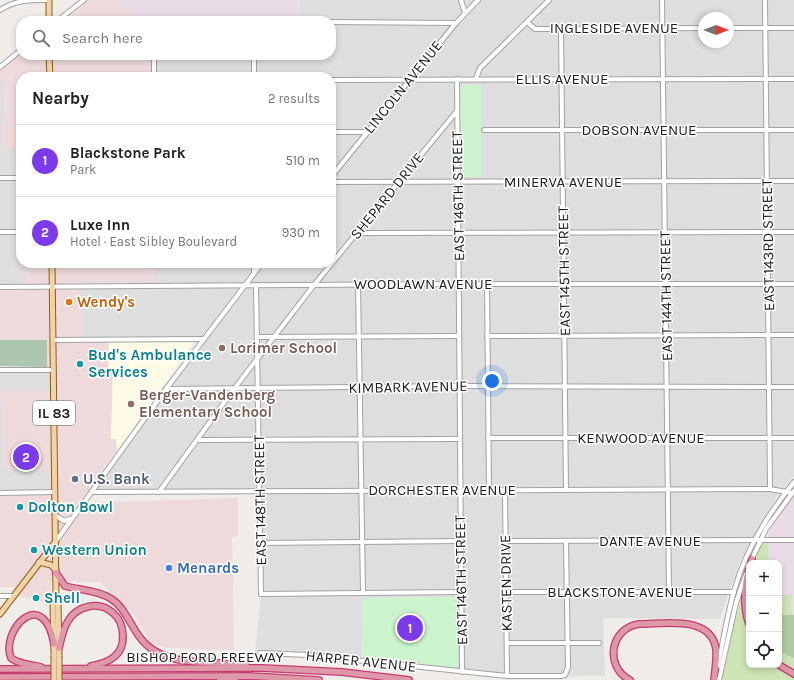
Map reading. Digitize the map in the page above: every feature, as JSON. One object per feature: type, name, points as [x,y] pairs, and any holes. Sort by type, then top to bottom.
[{"type":"highway","points":[[56,572],[65,586],[101,594],[118,604],[140,640],[155,651],[172,658],[239,664],[262,668]]},
{"type":"highway","points":[[746,590],[746,612]]},
{"type":"highway","points":[[59,648],[67,621],[81,608],[90,606],[99,607],[114,613],[119,620],[124,634],[121,648],[118,653],[115,657],[104,663],[80,669]]},
{"type":"highway","points":[[15,618],[22,615],[29,615],[42,619],[46,622],[50,630],[54,644]]},
{"type":"highway","points":[[630,680],[621,672],[613,659],[614,645],[617,638],[623,631],[635,624],[686,623],[701,627],[711,636],[716,648],[715,680]]},
{"type":"highway","points":[[3,642],[5,650],[12,658],[24,664],[49,669]]},
{"type":"highway","points":[[782,667],[794,674]]},
{"type":"highway","name":"BISHOP FORD FREEWAY","points":[[0,669],[262,668],[342,672],[409,680]]},
{"type":"highway","points":[[220,680],[249,676]]},
{"type":"highway","name":"BISHOP FORD FREEWAY","points":[[0,677],[60,678],[249,676],[318,680]]},
{"type":"highway","points":[[26,680],[36,677]]},
{"type":"highway","points":[[60,678],[75,680]]},
{"type":"main road","points":[[48,0],[49,16]]},
{"type":"main road","points":[[50,60],[50,72]]},
{"type":"main road","name":"IL 83","points":[[52,268],[56,596],[58,601],[59,648],[56,656],[60,678]]},
{"type":"main road","points":[[0,614],[56,541]]},
{"type":"main road","points":[[39,562],[51,565],[56,572]]},
{"type":"main road","points":[[54,680],[56,656],[54,644],[53,603],[56,596]]},
{"type":"street","points":[[0,10],[8,4],[16,1],[48,0]]},
{"type":"street","points":[[63,16],[84,0]]},
{"type":"street","points":[[461,0],[465,13]]},
{"type":"street","name":"LINCOLN AVENUE","points":[[336,171],[456,23],[478,0]]},
{"type":"street","points":[[476,79],[480,68],[549,0]]},
{"type":"street","name":"EAST 144TH STREET","points":[[662,0],[669,591]]},
{"type":"street","name":"EAST 143RD STREET","points":[[765,0],[770,489]]},
{"type":"street","points":[[336,22],[456,23]]},
{"type":"street","name":"INGLESIDE AVENUE","points":[[527,22],[535,29],[698,28]]},
{"type":"street","points":[[734,28],[794,28]]},
{"type":"street","name":"EAST 145TH STREET","points":[[561,29],[566,490]]},
{"type":"street","points":[[0,67],[16,54]]},
{"type":"street","points":[[154,60],[154,72]]},
{"type":"street","points":[[254,60],[254,72]]},
{"type":"street","name":"EAST 146TH STREET","points":[[456,79],[462,672]]},
{"type":"street","name":"ELLIS AVENUE","points":[[336,80],[794,79]]},
{"type":"street","name":"SHEPARD DRIVE","points":[[336,258],[397,182],[457,111]]},
{"type":"street","name":"DOBSON AVENUE","points":[[484,130],[794,130]]},
{"type":"street","points":[[336,132],[367,132]]},
{"type":"street","points":[[0,178],[16,178]]},
{"type":"street","name":"MINERVA AVENUE","points":[[336,182],[794,181]]},
{"type":"street","points":[[0,232],[16,232]]},
{"type":"street","points":[[357,233],[794,232]]},
{"type":"street","points":[[56,541],[166,389],[258,268]]},
{"type":"street","name":"SHEPARD DRIVE","points":[[159,492],[198,440],[234,388],[328,268]]},
{"type":"street","points":[[358,284],[360,336],[362,593],[462,592]]},
{"type":"street","name":"WOODLAWN AVENUE","points":[[0,287],[358,284],[794,284]]},
{"type":"street","points":[[487,284],[489,490]]},
{"type":"street","name":"EAST 148TH STREET","points":[[256,285],[261,594],[362,593]]},
{"type":"street","points":[[488,336],[794,335]]},
{"type":"street","points":[[257,337],[459,336]]},
{"type":"street","points":[[53,340],[204,338]]},
{"type":"street","points":[[0,370],[54,370]]},
{"type":"street","name":"KIMBARK AVENUE","points":[[166,389],[460,386],[667,388],[794,387]]},
{"type":"street","name":"KENWOOD AVENUE","points":[[488,438],[794,438]]},
{"type":"street","points":[[198,440],[460,439]]},
{"type":"street","points":[[752,560],[762,526],[794,482]]},
{"type":"street","name":"DORCHESTER AVENUE","points":[[91,492],[770,489],[793,492]]},
{"type":"street","name":"KASTEN DRIVE","points":[[505,490],[508,676]]},
{"type":"street","points":[[0,493],[55,492]]},
{"type":"street","points":[[715,680],[734,592],[743,566],[758,540],[793,492]]},
{"type":"street","points":[[55,515],[64,521],[72,518]]},
{"type":"street","name":"DANTE AVENUE","points":[[506,541],[794,540]]},
{"type":"street","points":[[260,543],[461,541]]},
{"type":"street","points":[[566,541],[567,643]]},
{"type":"street","points":[[719,680],[736,603],[746,576]]},
{"type":"street","name":"BLACKSTONE AVENUE","points":[[507,592],[734,592]]},
{"type":"street","points":[[0,596],[13,596]]},
{"type":"street","points":[[507,643],[599,643]]},
{"type":"street","name":"HARPER AVENUE","points":[[260,654],[307,655],[508,676],[558,677],[565,675],[568,667],[567,643]]},
{"type":"shaded area","points":[[89,0],[116,0],[136,16],[69,16]]},
{"type":"shaded area","points":[[116,0],[299,0],[298,16],[136,16]]},
{"type":"shaded area","points":[[299,0],[794,0],[794,476],[778,495],[740,561],[720,619],[603,618],[605,675],[558,677],[507,676],[458,671],[457,597],[363,598],[362,660],[255,653],[261,594],[260,491],[91,492],[203,339],[81,340],[81,287],[155,286],[155,268],[336,268],[336,72],[153,72],[153,60],[336,60],[336,16],[298,16]]},
{"type":"shaded area","points":[[16,57],[16,60],[153,60],[153,72],[16,72],[16,148],[3,149],[2,123],[5,122],[6,81],[0,81],[0,70]]},
{"type":"shaded area","points":[[0,81],[6,81],[5,122],[2,123],[3,149],[16,148],[16,268],[26,268],[26,285],[0,285]]},
{"type":"shaded area","points":[[26,268],[155,268],[155,283],[81,283],[81,339],[109,339],[108,367],[113,369],[111,439],[116,439],[117,450],[79,503],[238,498],[238,536],[232,537],[234,650],[166,648],[151,643],[134,615],[100,582],[51,581],[51,604],[19,596],[16,587],[0,587],[0,490],[51,490],[50,470],[4,469],[3,402],[0,402],[0,391],[50,391],[50,367],[47,367],[47,340],[0,340],[0,285],[26,285]]},
{"type":"shaded area","points":[[0,340],[47,340],[47,367],[0,366]]},
{"type":"shaded area","name":"Berger-Vandenberg Elementary School","points":[[109,341],[194,342],[117,450],[116,439],[111,439],[113,369],[108,367]]},
{"type":"shaded area","points":[[0,367],[50,367],[50,392],[0,391]]},
{"type":"shaded area","points":[[0,402],[3,402],[4,469],[50,470],[51,490],[0,490]]},
{"type":"shaded area","points":[[794,494],[794,615],[792,615],[791,596],[782,595],[782,560],[768,560],[768,534],[774,521]]},
{"type":"green space","points":[[460,85],[481,85],[481,177],[460,177]]},
{"type":"green space","points":[[763,543],[768,543],[768,560],[756,560],[760,546]]},
{"type":"green space","points":[[743,588],[746,616],[746,668],[781,668],[794,676],[794,680],[721,680]]},
{"type":"green space","points":[[782,595],[791,595],[792,615],[782,615]]},
{"type":"green space","points":[[457,597],[458,671],[363,659],[362,598]]},
{"type":"green space","points":[[782,615],[794,615],[794,658],[782,653]]},
{"type":"green space","points":[[782,653],[794,658],[794,671],[782,664]]},
{"type":"place","name":"Wendy's","points":[[69,302]]},
{"type":"place","name":"Lorimer School","points":[[222,348]]},
{"type":"place","name":"Bud's Ambulance Services","points":[[80,364]]},
{"type":"place","name":"Berger-Vandenberg Elementary School","points":[[131,404]]},
{"type":"place","name":"Luxe Inn","points":[[26,457]]},
{"type":"place","name":"U.S. Bank","points":[[75,479]]},
{"type":"place","name":"Dolton Bowl","points":[[20,507]]},
{"type":"place","name":"Western Union","points":[[34,550]]},
{"type":"place","name":"Menards","points":[[169,568]]},
{"type":"place","name":"Shell","points":[[36,598]]},
{"type":"place","name":"Blackstone Park","points":[[410,628]]}]
